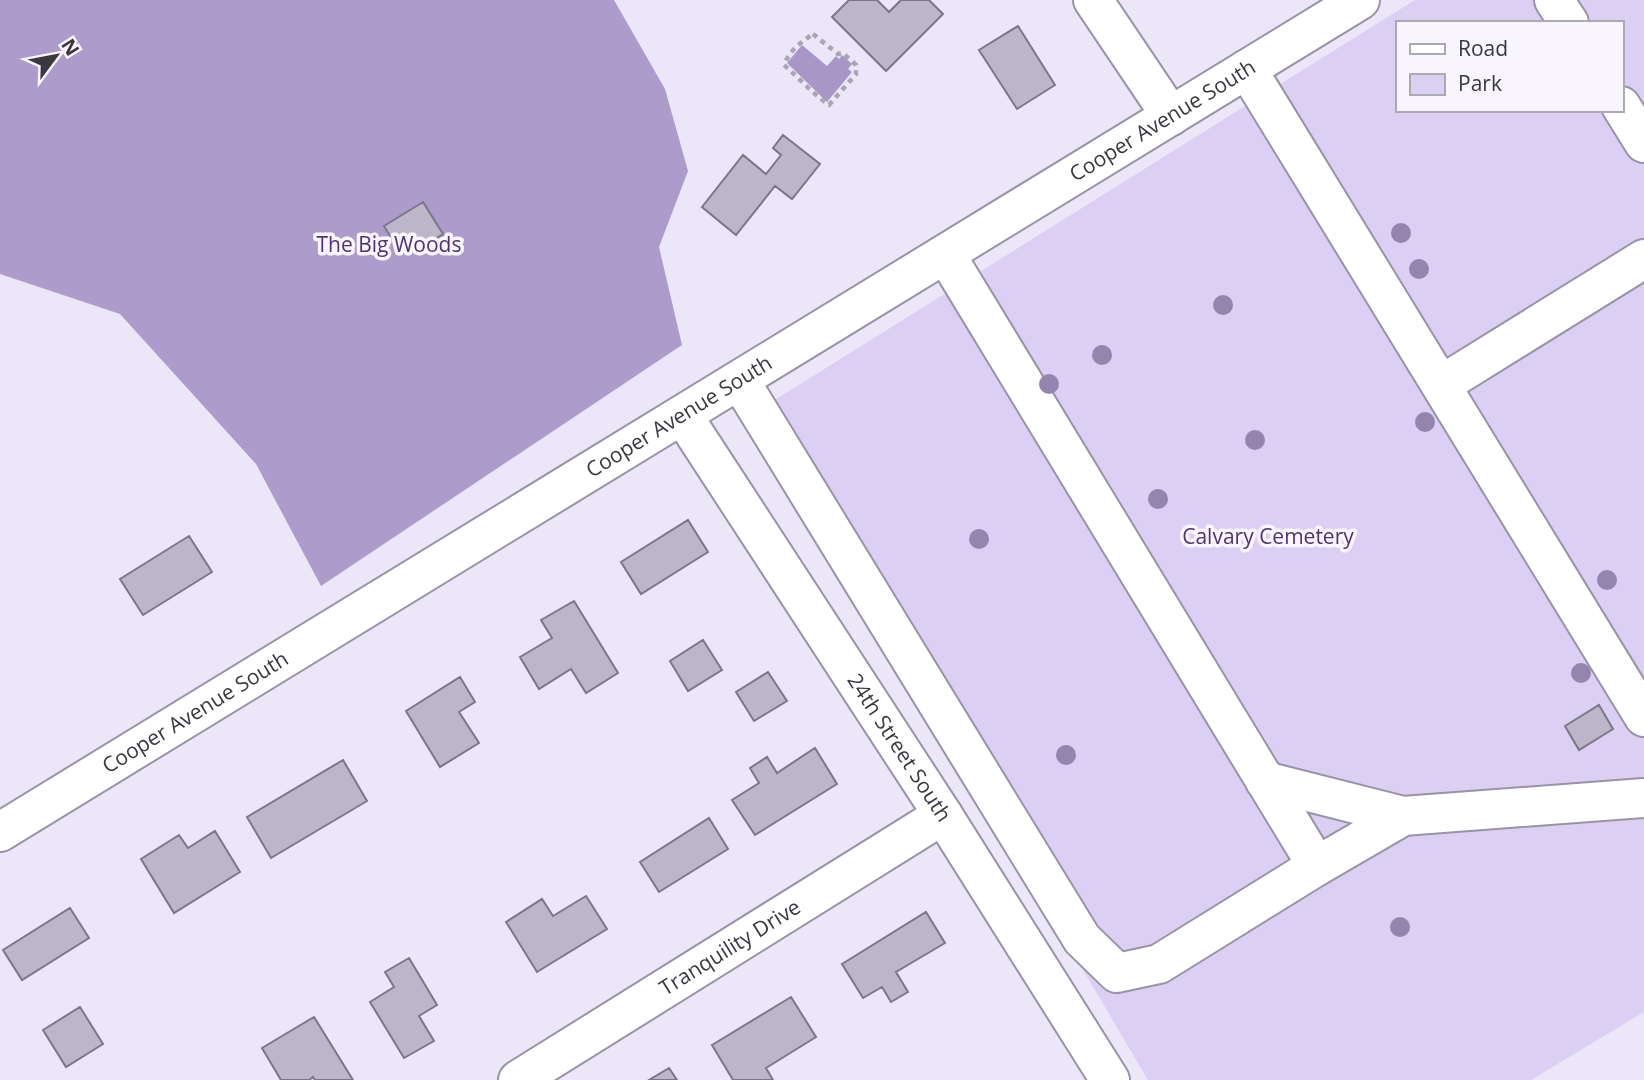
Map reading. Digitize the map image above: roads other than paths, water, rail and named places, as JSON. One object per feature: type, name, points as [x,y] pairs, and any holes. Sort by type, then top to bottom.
[{"type":"street","points":[[1093,0],[1171,116]]},
{"type":"street","name":"Cooper Avenue South","points":[[0,832],[1360,0]]},
{"type":"street","points":[[1554,0],[1568,21]]},
{"type":"street","points":[[1247,69],[1644,717]]},
{"type":"street","points":[[1623,109],[1644,143]]},
{"type":"street","points":[[946,255],[1317,866]]},
{"type":"street","points":[[1441,385],[1644,259]]},
{"type":"street","points":[[740,381],[1082,939],[1117,973],[1158,964],[1403,816]]},
{"type":"street","name":"24th Street South","points":[[683,416],[943,815],[1110,1080]]},
{"type":"street","points":[[1265,780],[1403,816],[1644,797]]},
{"type":"street","name":"Tranquility Drive","points":[[518,1080],[943,815]]},
{"type":"park label","name":"The Big Woods","points":[[389,245]]},
{"type":"park label","name":"Calvary Cemetery","points":[[1268,537]]}]
